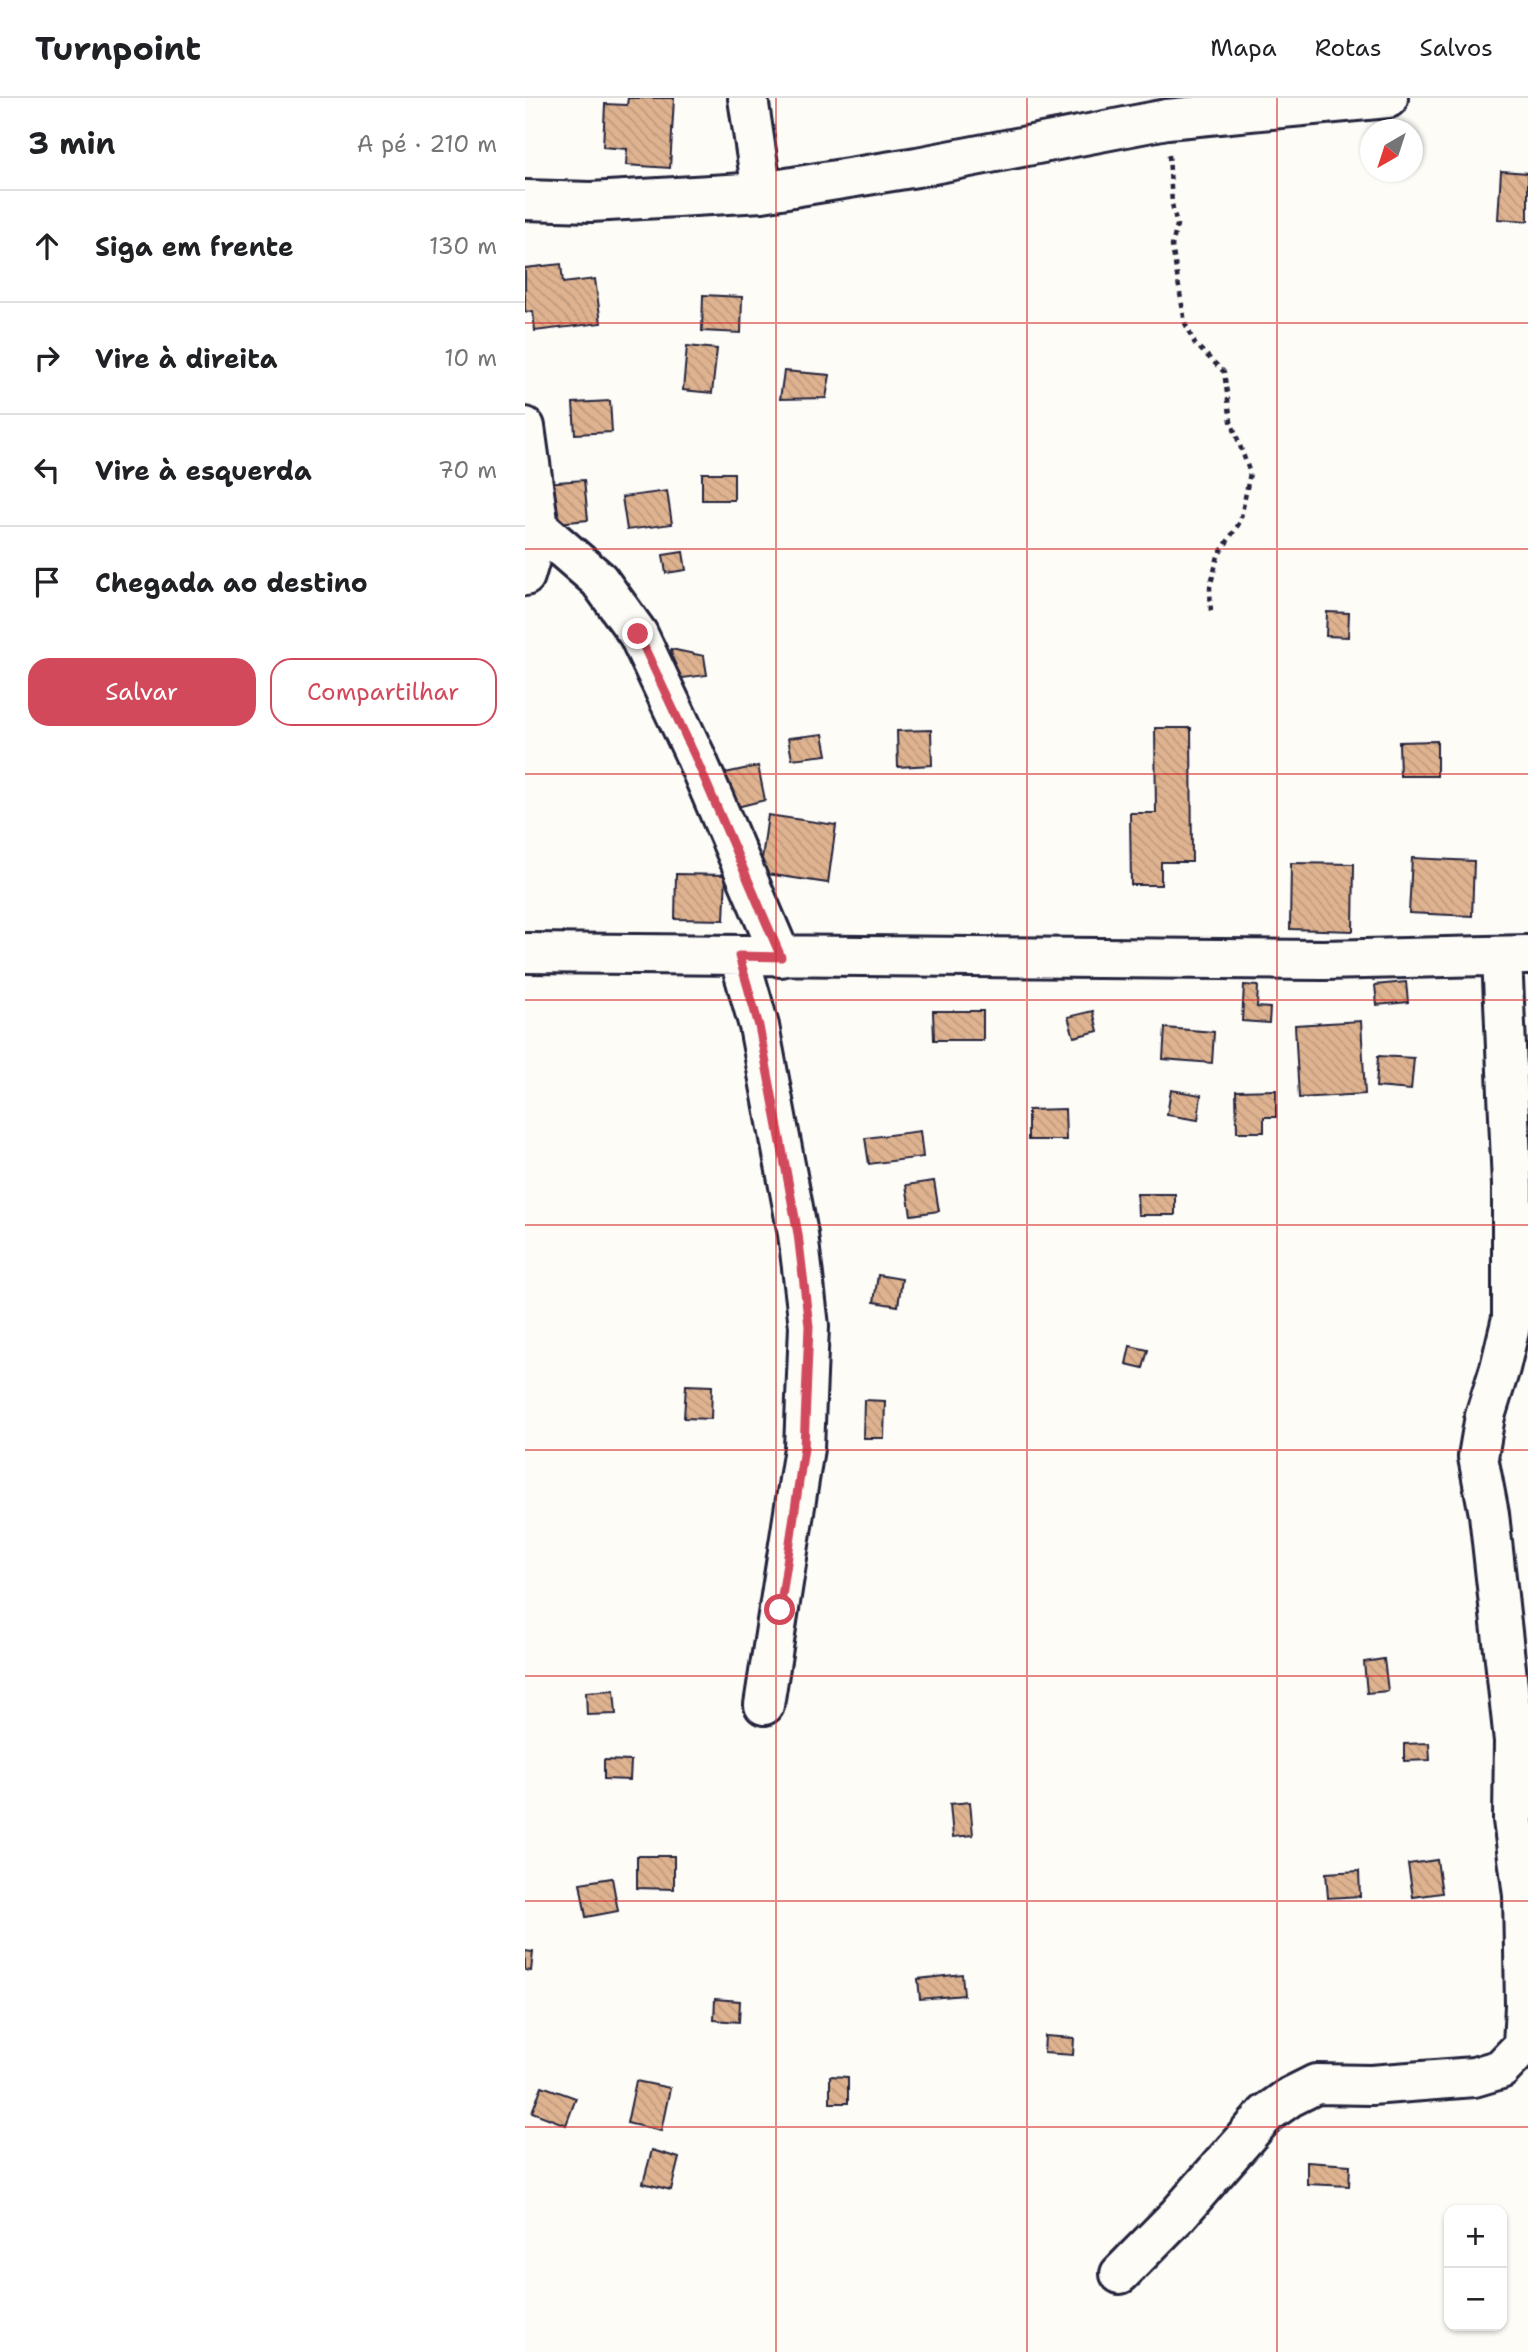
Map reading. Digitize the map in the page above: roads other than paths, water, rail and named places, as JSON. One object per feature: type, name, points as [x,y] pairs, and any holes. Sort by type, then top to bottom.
[{"type":"street","points":[[748,98],[762,191]]},
{"type":"street","points":[[525,200],[591,202],[762,191],[917,167],[1167,119],[1388,98]]},
{"type":"street","points":[[525,427],[539,528],[525,576]]},
{"type":"street","points":[[539,528],[599,580],[638,634],[694,754],[781,957]]},
{"type":"street","points":[[525,953],[1324,960],[1515,956],[1512,1318],[1485,1416],[1478,1457],[1489,1514],[1514,1741],[1513,1820],[1523,1895],[1523,2046],[1501,2069],[1474,2077],[1371,2085],[1316,2084],[1290,2097],[1266,2114],[1178,2216],[1120,2274]]},
{"type":"street","points":[[739,956],[759,1026],[798,1234],[809,1326],[804,1448],[764,1705]]}]
